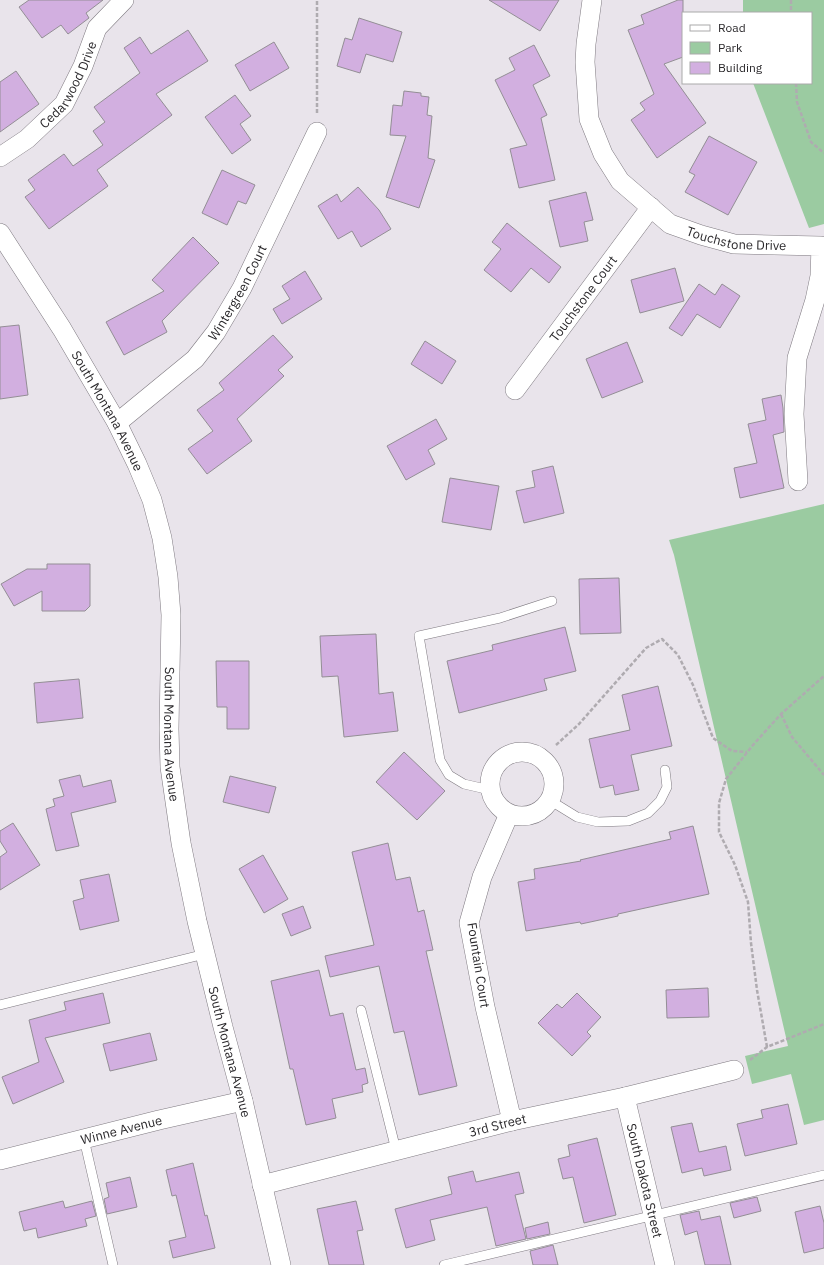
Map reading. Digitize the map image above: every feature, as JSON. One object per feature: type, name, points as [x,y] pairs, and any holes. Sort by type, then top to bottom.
[{"type":"street","name":"Cedarwood Drive","points":[[0,157],[27,138],[64,104],[83,66],[97,28],[124,0]]},
{"type":"street","name":"Touchstone Drive","points":[[592,0],[585,62],[589,119],[603,154],[620,181],[670,224],[701,236],[734,244],[822,245],[820,276],[815,300],[797,358],[794,414],[798,481]]},
{"type":"street","name":"Wintergreen Court","points":[[117,423],[195,359],[216,332],[242,288],[317,132]]},
{"type":"street","name":"Touchstone Court","points":[[515,390],[651,207]]},
{"type":"street","name":"South Montana Avenue","points":[[0,233],[62,329],[117,423],[137,464],[152,500],[168,577],[171,615],[169,729],[170,767],[181,843],[205,954],[243,1101],[281,1265]]},
{"type":"street","points":[[519,752],[539,756],[547,763],[555,782],[554,792],[550,801],[543,810],[533,815],[522,817],[501,810],[494,801],[490,790],[490,779],[494,768],[501,760],[509,755],[519,752]]},
{"type":"street","name":"Fountain Court","points":[[510,814],[482,877],[469,923],[485,1007],[512,1121]]},
{"type":"street","name":"3rd Street","points":[[262,1185],[512,1121],[625,1097],[734,1070]]},
{"type":"street","name":"South Dakota Street","points":[[625,1097],[665,1265]]},
{"type":"street","name":"Winne Avenue","points":[[0,1160],[159,1120],[243,1101]]},
{"type":"lane","points":[[490,790],[464,784],[449,775],[440,760],[419,636],[500,618],[552,601]]},
{"type":"lane","points":[[550,801],[576,817],[598,822],[628,821],[648,813],[660,801],[667,787],[665,770]]},
{"type":"lane","points":[[0,1005],[205,954]]},
{"type":"lane","points":[[361,1010],[396,1150]]},
{"type":"lane","points":[[84,1139],[113,1265]]},
{"type":"lane","points":[[444,1265],[824,1175]]},
{"type":"path","points":[[317,0],[317,132]]},
{"type":"path","points":[[791,0],[791,12]]},
{"type":"path","points":[[796,84],[797,102],[811,142],[824,153]]},
{"type":"path","points":[[556,745],[580,724],[646,648],[662,639],[678,655],[693,685],[712,738],[732,751],[747,752]]},
{"type":"path","points":[[767,1047],[755,974],[748,902],[735,865],[718,832],[719,803],[726,779],[747,752],[781,714],[824,676]]},
{"type":"path","points":[[781,714],[792,737],[824,775]]},
{"type":"path","points":[[734,1070],[767,1047],[824,1024]]},
{"type":"green space","points":[[743,0],[824,0],[824,224],[809,228],[753,84],[812,84],[812,12],[743,12]]},
{"type":"green space","points":[[824,504],[824,1120],[804,1125],[791,1074],[752,1084],[745,1056],[788,1046],[674,555],[669,540]]},
{"type":"building","points":[[29,0],[103,0],[86,13],[89,18],[68,34],[61,25],[42,38],[19,7]]},
{"type":"building","points":[[489,0],[559,0],[540,31]]},
{"type":"building","points":[[678,0],[683,0],[682,57],[664,64],[706,123],[657,158],[631,120],[645,110],[640,103],[654,94],[628,30],[644,24],[641,15]]},
{"type":"building","points":[[359,18],[402,32],[393,62],[366,54],[360,73],[337,66],[345,38],[352,40]]},
{"type":"building","points":[[188,30],[208,61],[156,94],[172,115],[97,170],[108,186],[49,229],[25,197],[35,190],[28,180],[64,154],[73,166],[103,145],[93,131],[105,122],[94,107],[140,73],[124,48],[140,37],[151,54]]},
{"type":"building","points":[[274,42],[289,68],[250,91],[235,65]]},
{"type":"building","points":[[534,45],[550,76],[533,85],[547,115],[541,118],[555,180],[519,188],[510,149],[527,145],[495,80],[515,70],[509,58]]},
{"type":"building","points":[[16,71],[39,104],[0,132],[0,82]]},
{"type":"building","points":[[404,91],[421,93],[421,96],[429,97],[427,115],[432,116],[428,158],[435,160],[419,208],[386,197],[406,136],[390,135],[393,105],[402,106]]},
{"type":"building","points":[[235,95],[251,116],[240,124],[251,140],[232,154],[205,117]]},
{"type":"building","points":[[709,136],[757,162],[728,215],[685,192],[695,175],[689,172]]},
{"type":"building","points":[[222,170],[255,185],[246,204],[238,201],[227,225],[202,213]]},
{"type":"building","points":[[358,187],[379,210],[391,229],[361,247],[352,231],[338,239],[318,206],[337,194],[341,202]]},
{"type":"building","points":[[586,192],[593,220],[584,222],[588,241],[560,247],[549,201]]},
{"type":"building","points":[[507,223],[561,267],[549,283],[531,268],[511,292],[484,270],[501,249],[492,242]]},
{"type":"building","points":[[193,237],[219,263],[162,321],[167,332],[124,355],[106,322],[164,291],[152,280]]},
{"type":"building","points":[[675,268],[684,301],[640,313],[631,280]]},
{"type":"building","points":[[305,271],[322,299],[282,324],[273,309],[290,299],[282,286]]},
{"type":"building","points":[[699,284],[715,295],[722,284],[740,296],[720,328],[697,314],[682,336],[669,328]]},
{"type":"building","points":[[19,325],[28,395],[0,399],[0,327]]},
{"type":"building","points":[[273,335],[293,357],[278,370],[284,376],[237,419],[252,441],[207,474],[188,449],[213,431],[197,410],[224,390],[219,383]]},
{"type":"building","points":[[425,341],[456,361],[442,384],[411,364]]},
{"type":"building","points":[[627,342],[643,382],[602,398],[586,359]]},
{"type":"building","points":[[781,395],[784,432],[773,435],[784,488],[740,498],[734,468],[757,463],[748,424],[766,420],[762,399]]},
{"type":"building","points":[[436,419],[447,439],[428,450],[435,464],[406,480],[387,446]]},
{"type":"building","points":[[553,466],[564,513],[524,523],[516,491],[535,487],[532,471]]},
{"type":"building","points":[[450,478],[499,486],[491,530],[442,522]]},
{"type":"building","points":[[47,564],[90,564],[90,606],[85,611],[42,611],[42,591],[14,606],[1,584],[27,569],[47,569]]},
{"type":"building","points":[[619,578],[621,633],[580,634],[579,579]]},
{"type":"building","points":[[565,627],[576,671],[544,679],[547,690],[459,713],[447,661],[493,650],[492,645]]},
{"type":"building","points":[[376,634],[379,694],[393,692],[398,731],[344,737],[338,676],[322,677],[320,636]]},
{"type":"building","points":[[216,661],[249,661],[249,729],[227,729],[227,707],[217,707]]},
{"type":"building","points":[[79,679],[83,718],[37,723],[34,683]]},
{"type":"building","points":[[658,686],[672,746],[631,755],[639,790],[615,795],[613,785],[600,788],[589,739],[630,730],[622,695]]},
{"type":"building","points":[[404,752],[445,791],[417,820],[376,782]]},
{"type":"building","points":[[80,775],[83,787],[111,780],[116,802],[71,813],[79,846],[56,851],[46,809],[55,806],[53,799],[64,796],[59,780]]},
{"type":"building","points":[[230,776],[276,787],[269,813],[223,802]]},
{"type":"building","points":[[13,823],[40,865],[0,890],[0,857],[7,852],[0,841],[0,831]]},
{"type":"building","points":[[693,826],[709,894],[618,914],[618,916],[581,924],[580,922],[526,931],[518,882],[535,879],[534,869],[581,861],[580,860],[671,839],[669,832]]},
{"type":"building","points":[[388,843],[396,880],[410,877],[418,912],[424,910],[433,950],[426,951],[457,1086],[419,1095],[404,1031],[394,1033],[379,966],[330,977],[325,956],[374,945],[352,852]]},
{"type":"building","points":[[263,855],[288,899],[264,913],[239,869]]},
{"type":"building","points":[[109,874],[119,921],[80,930],[73,901],[84,898],[80,880]]},
{"type":"building","points":[[303,906],[311,928],[291,936],[282,914]]},
{"type":"building","points":[[319,970],[330,1016],[343,1013],[356,1070],[365,1068],[368,1083],[362,1085],[363,1092],[332,1099],[336,1118],[306,1125],[293,1069],[290,1069],[271,981]]},
{"type":"building","points":[[708,988],[709,1017],[667,1018],[666,990]]},
{"type":"building","points":[[103,993],[110,1023],[45,1038],[64,1082],[13,1104],[2,1077],[39,1062],[29,1020],[66,1010],[64,1002]]},
{"type":"building","points":[[577,993],[601,1017],[587,1032],[591,1036],[572,1056],[538,1023],[557,1004],[562,1008]]},
{"type":"building","points":[[150,1033],[157,1060],[110,1071],[103,1044]]},
{"type":"building","points":[[788,1104],[797,1144],[745,1156],[737,1124],[763,1118],[761,1110]]},
{"type":"building","points":[[692,1123],[699,1152],[726,1146],[731,1170],[704,1176],[702,1168],[682,1173],[671,1127]]},
{"type":"building","points":[[597,1138],[616,1215],[584,1223],[573,1177],[563,1179],[558,1159],[570,1156],[568,1145]]},
{"type":"building","points":[[193,1163],[205,1216],[207,1215],[215,1248],[173,1258],[169,1241],[186,1237],[176,1195],[172,1196],[166,1170]]},
{"type":"building","points":[[473,1171],[476,1182],[519,1172],[524,1193],[515,1195],[526,1239],[496,1246],[487,1207],[430,1220],[435,1240],[406,1248],[395,1209],[452,1194],[448,1177]]},
{"type":"building","points":[[130,1177],[137,1207],[107,1214],[104,1199],[109,1197],[106,1183]]},
{"type":"building","points":[[757,1197],[761,1211],[734,1218],[730,1203]]},
{"type":"building","points":[[63,1201],[65,1208],[92,1201],[96,1216],[85,1219],[87,1226],[38,1238],[36,1228],[24,1231],[19,1212]]},
{"type":"building","points":[[356,1201],[363,1230],[357,1231],[364,1265],[329,1265],[317,1209]]},
{"type":"building","points":[[820,1206],[824,1223],[824,1248],[804,1253],[795,1212]]},
{"type":"building","points":[[699,1211],[701,1220],[720,1216],[731,1265],[705,1265],[697,1231],[685,1235],[680,1215]]},
{"type":"building","points":[[548,1222],[550,1234],[527,1239],[525,1228]]},
{"type":"building","points":[[553,1245],[558,1265],[533,1265],[530,1251]]}]
